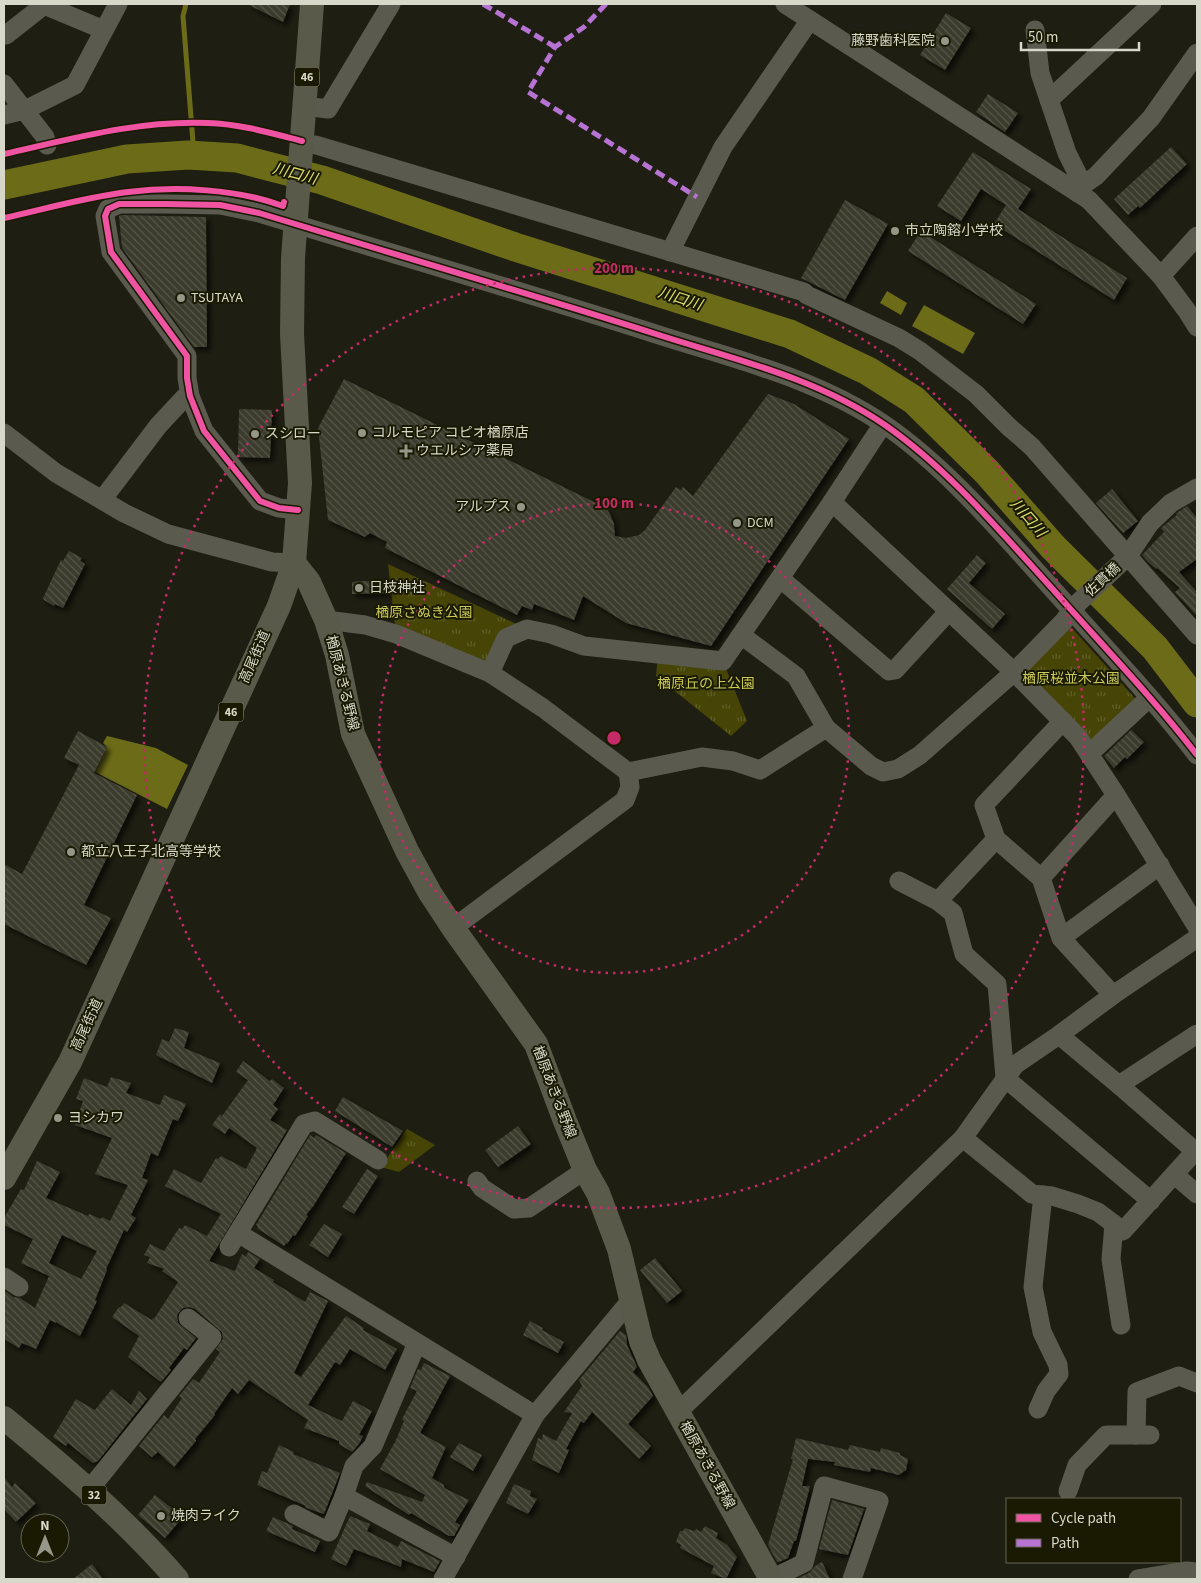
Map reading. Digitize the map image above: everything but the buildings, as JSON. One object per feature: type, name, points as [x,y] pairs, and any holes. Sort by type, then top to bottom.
[{"type":"main road","name":"46","points":[[296,215],[308,148],[305,106],[312,4]]},
{"type":"main road","name":"高尾街道","points":[[4,1178],[70,1062],[279,606],[294,563],[300,483],[292,325],[296,215]]},
{"type":"main road","name":"楢原あきる野線","points":[[294,563],[308,582],[326,620],[337,655],[353,734],[407,851],[430,893],[536,1044],[585,1170],[598,1193],[619,1249],[641,1341],[649,1360],[771,1579]]},
{"type":"main road","name":"32","points":[[4,1418],[89,1490],[177,1579]]},
{"type":"street","points":[[4,115],[25,110],[75,85],[118,4]]},
{"type":"street","points":[[305,106],[328,109],[391,4]]},
{"type":"street","points":[[785,4],[1081,189]]},
{"type":"street","points":[[6,35],[44,5],[104,30]]},
{"type":"street","points":[[1049,100],[1149,5]]},
{"type":"street","points":[[670,252],[723,147],[810,20]]},
{"type":"street","points":[[1035,30],[1040,73],[1081,189],[1089,200],[1161,276],[1197,327]]},
{"type":"street","points":[[1081,189],[1152,118],[1197,53]]},
{"type":"street","points":[[4,84],[45,138],[47,145]]},
{"type":"street","points":[[308,148],[804,292],[899,338],[920,351],[976,394],[1032,447],[1126,558],[1197,636]]},
{"type":"street","points":[[298,510],[279,508],[260,501],[204,430],[190,396],[187,378],[187,356],[110,249],[103,203],[220,206],[259,213],[296,215],[518,292],[585,311],[789,376],[832,394],[883,424],[938,467],[1000,531],[1077,605],[1149,698],[1197,755]]},
{"type":"street","points":[[1161,276],[1197,236]]},
{"type":"street","points":[[102,500],[158,426],[184,398],[190,396]]},
{"type":"street","points":[[490,673],[506,638],[527,628],[551,634],[584,646],[723,661],[781,579],[883,424]]},
{"type":"street","points":[[4,433],[56,473],[124,513],[168,534],[272,562],[294,563]]},
{"type":"street","name":"佐貫橋","points":[[742,635],[796,676],[826,728],[871,766],[883,772],[898,769],[920,755],[1014,672],[1064,622],[1077,605],[1126,558],[1150,523],[1171,503],[1197,488]]},
{"type":"street","points":[[832,502],[1014,672],[1078,737],[1160,865],[1197,927]]},
{"type":"street","points":[[781,579],[889,671],[895,670],[949,610]]},
{"type":"street","points":[[326,620],[366,625],[396,634],[490,673],[543,708],[628,772],[630,787],[625,800],[454,928]]},
{"type":"street","points":[[1089,754],[1149,698]]},
{"type":"street","points":[[1064,721],[984,805],[996,839],[1041,878],[1061,938],[1112,995]]},
{"type":"street","points":[[628,772],[702,757],[733,761],[760,770],[826,728]]},
{"type":"street","points":[[1041,878],[1116,795]]},
{"type":"street","points":[[938,901],[996,839]]},
{"type":"street","points":[[1061,938],[1160,865]]},
{"type":"street","points":[[899,882],[938,901],[953,913],[964,954],[997,984],[1005,1078],[1151,1201]]},
{"type":"street","points":[[678,1412],[963,1138],[1015,1065],[1059,1036],[1112,995],[1197,938]]},
{"type":"street","points":[[1119,1085],[1197,1034]]},
{"type":"street","points":[[963,1138],[1032,1194],[1078,1204],[1098,1212],[1123,1231],[1196,1150],[1059,1036]]},
{"type":"street","points":[[378,1160],[315,1121],[304,1124],[234,1240],[417,1343],[535,1415]]},
{"type":"street","points":[[477,1181],[482,1188],[514,1209],[529,1208],[585,1170]]},
{"type":"street","points":[[1175,1175],[1197,1194]]},
{"type":"street","points":[[1038,1409],[1046,1390],[1059,1374],[1058,1365],[1042,1332],[1033,1287],[1043,1195]]},
{"type":"street","points":[[1114,1224],[1111,1259],[1121,1325]]},
{"type":"street","points":[[444,1579],[535,1415],[630,1300]]},
{"type":"street","points":[[89,1490],[212,1337],[188,1318]]},
{"type":"street","points":[[294,1514],[329,1532],[354,1466],[373,1446],[417,1343]]},
{"type":"street","points":[[1068,1491],[1077,1464],[1106,1435],[1143,1435],[1137,1392],[1179,1376],[1197,1383]]},
{"type":"street","points":[[771,1579],[804,1563],[824,1486],[879,1501],[852,1579]]},
{"type":"street","points":[[344,1496],[456,1557]]},
{"type":"street","points":[[1138,1579],[1187,1571],[1197,1572]]},
{"type":"green space","name":"楢原さぬき公園","points":[[388,564],[527,629],[490,673],[396,634]]},
{"type":"green space","name":"楢原桜並木公園","points":[[1068,626],[1072,628],[1141,705],[1089,754],[1014,672]]},
{"type":"green space","name":"楢原丘の上公園","points":[[658,654],[723,661],[747,721],[731,736],[656,676]]},
{"type":"green space","points":[[407,1129],[435,1145],[399,1172],[381,1167]]},
{"type":"shaded area","points":[[887,291],[907,303],[901,315],[880,303]]},
{"type":"shaded area","points":[[924,305],[975,333],[963,354],[912,326]]},
{"type":"shaded area","points":[[107,736],[156,748],[188,765],[167,809],[95,772],[107,747],[103,743]]},
{"type":"waterway","points":[[186,4],[183,16],[194,155]]},
{"type":"waterway","name":"川口川","points":[[4,185],[127,159],[188,155],[237,158],[322,180],[515,247],[790,334],[868,371],[914,400],[987,472],[1053,547],[1155,648],[1197,703]]},
{"type":"marked path","points":[[483,4],[555,47]]},
{"type":"marked path","points":[[606,4],[584,27],[555,47],[528,92],[697,197]]},
{"type":"cycle path","points":[[4,154],[105,132],[156,124],[208,123],[232,125],[302,141]]},
{"type":"cycle path","points":[[4,218],[66,203],[147,190],[207,190],[247,196],[283,206],[284,202]]},
{"type":"cycle path","points":[[298,510],[279,508],[260,501],[204,431],[190,396],[187,378],[187,356],[111,252],[105,216],[108,209],[119,204],[220,205],[259,213],[561,304],[777,372],[833,395],[885,425],[932,462],[954,483],[1129,673],[1197,755]]},
{"type":"place","name":"藤野歯科医院","points":[[945,41]]},
{"type":"place","name":"市立陶鎔小学校","points":[[895,231]]},
{"type":"place","name":"TSUTAYA","points":[[181,298]]},
{"type":"place","name":"コルモピア コピオ楢原店","points":[[362,433]]},
{"type":"place","name":"スシロー","points":[[255,434]]},
{"type":"place","name":"ウエルシア薬局","points":[[406,451]]},
{"type":"place","name":"アルプス","points":[[521,507]]},
{"type":"place","name":"DCM","points":[[737,523]]},
{"type":"place","name":"日枝神社","points":[[359,588]]},
{"type":"place","name":"都立八王子北高等学校","points":[[71,852]]},
{"type":"place","name":"ヨシカワ","points":[[58,1118]]},
{"type":"place","name":"焼肉ライク","points":[[161,1516]]}]
